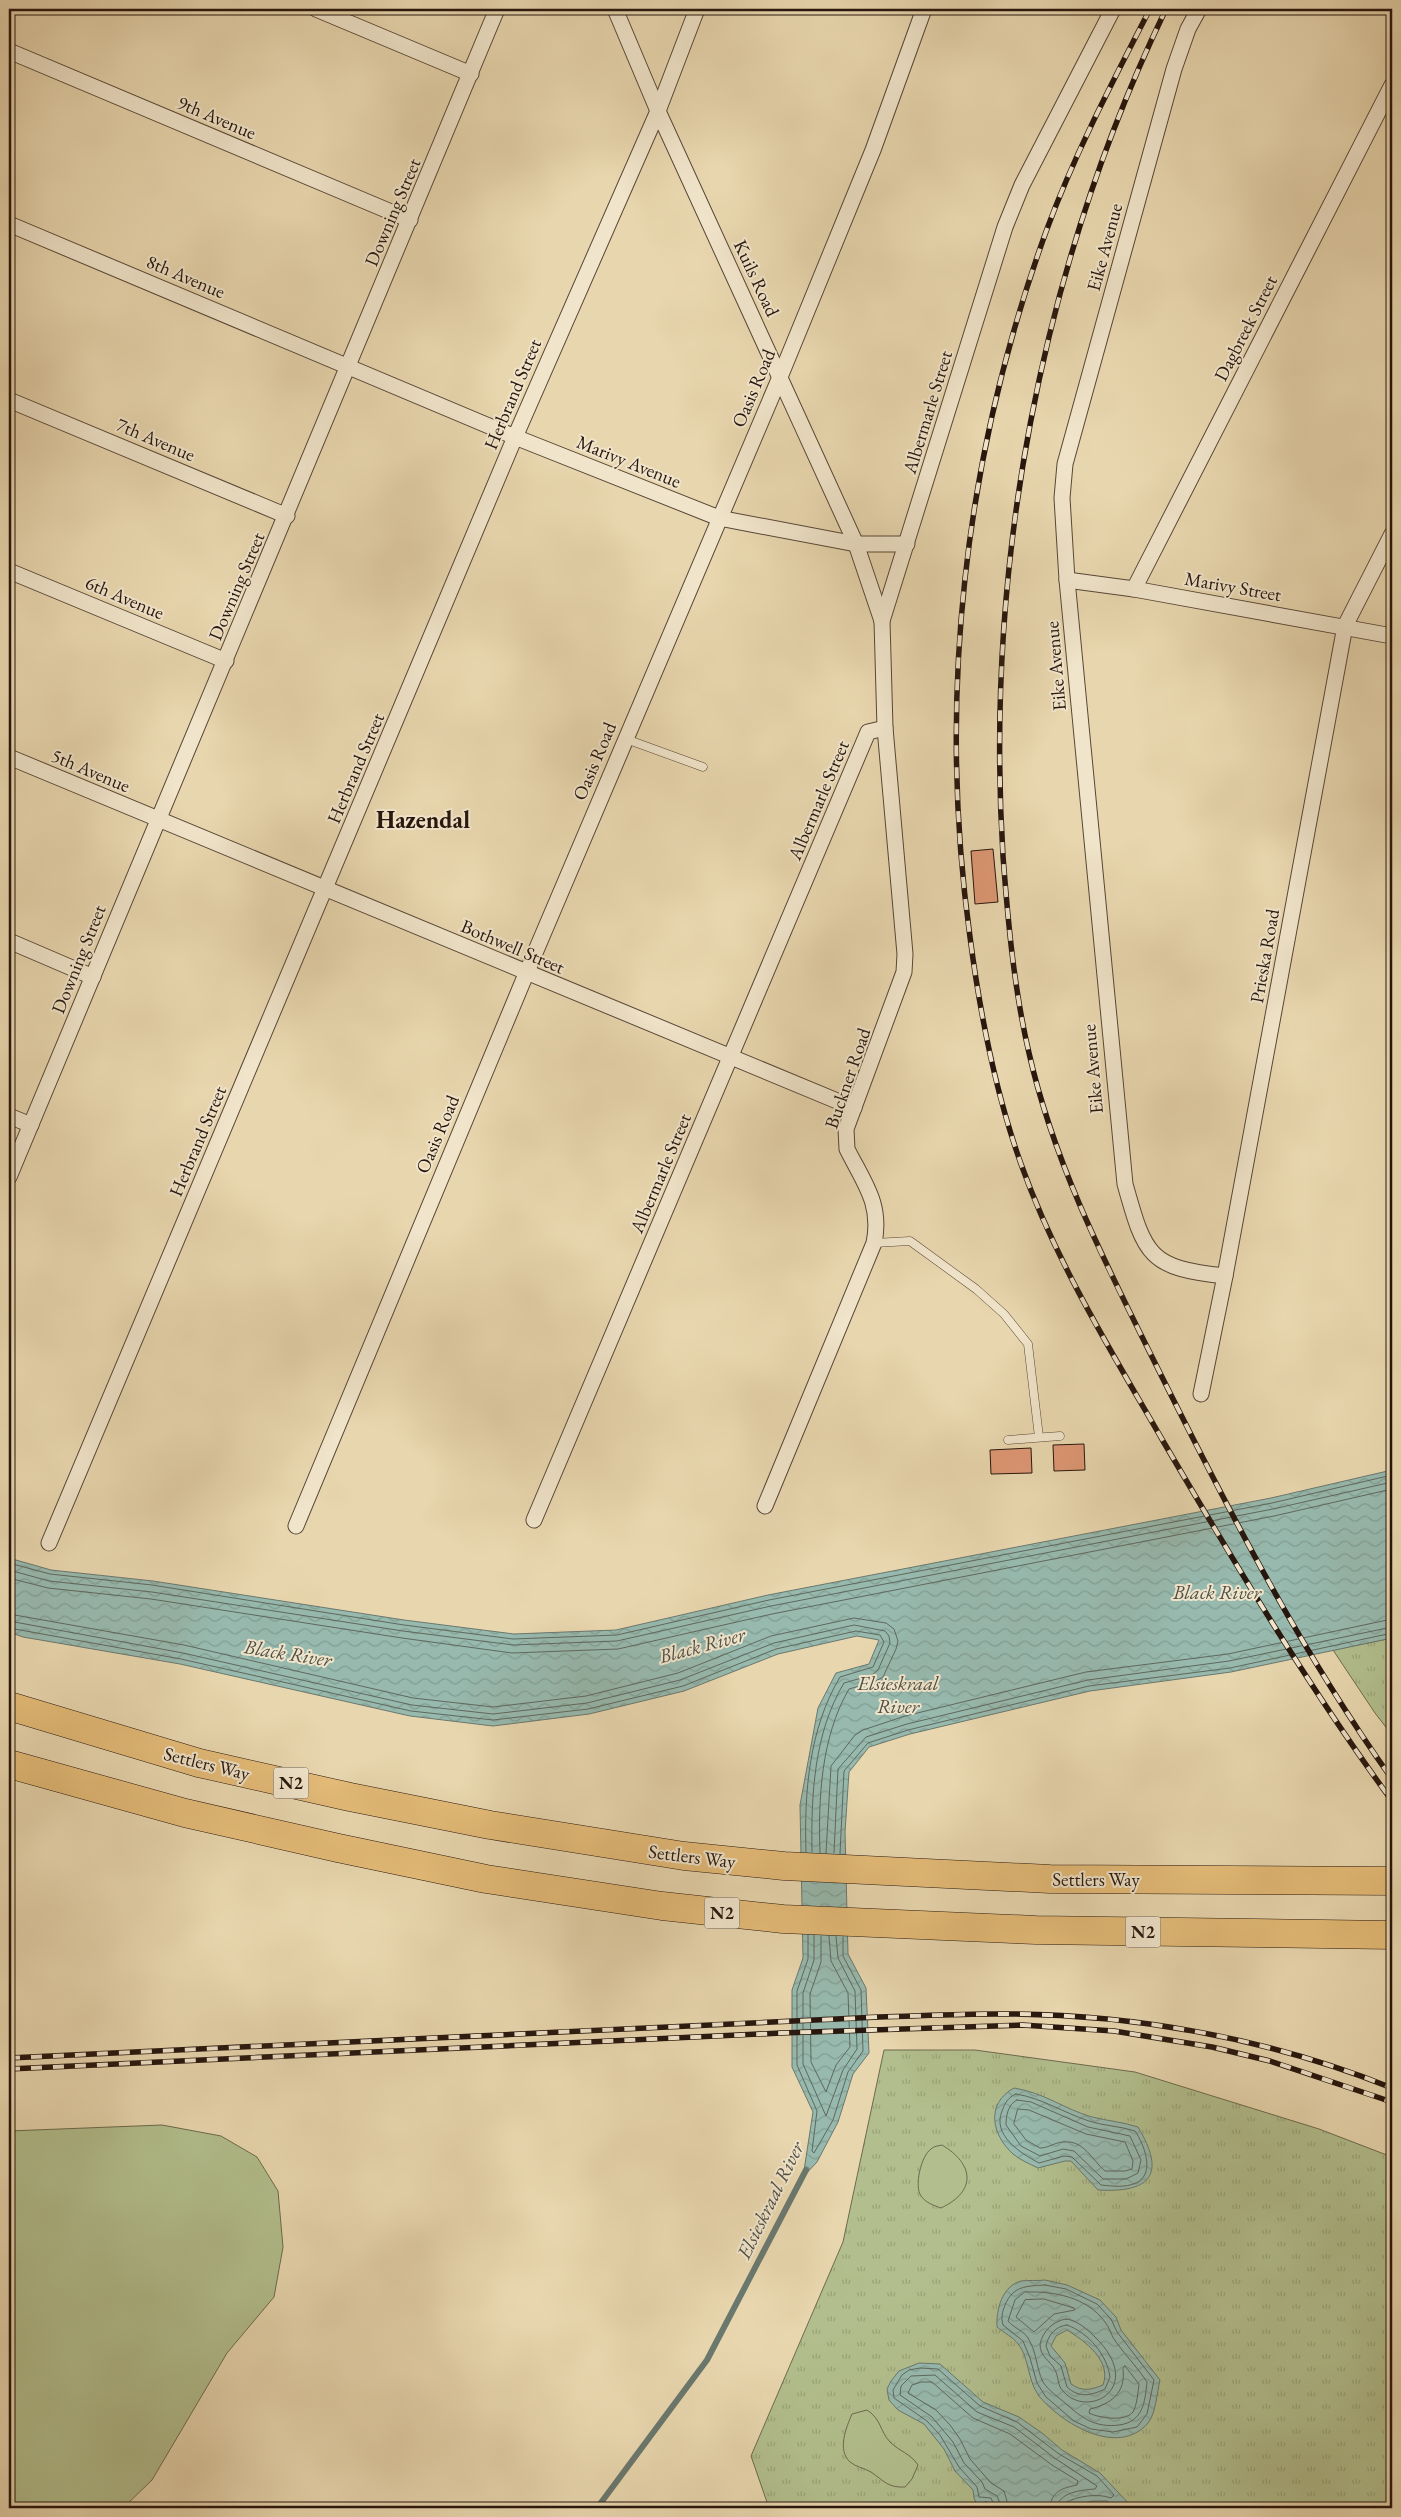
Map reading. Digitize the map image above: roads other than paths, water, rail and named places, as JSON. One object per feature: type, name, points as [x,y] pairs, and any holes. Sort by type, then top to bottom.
[{"type":"highway","name":"Settlers Way","points":[[9,1706],[199,1763],[350,1797],[578,1840],[684,1856],[784,1866],[1050,1879],[1392,1881]]},
{"type":"highway","name":"N2","points":[[9,1764],[194,1816],[477,1877],[662,1906],[783,1919],[1036,1930],[1392,1935]]},
{"type":"street","points":[[316,9],[471,74]]},
{"type":"street","name":"Downing Street","points":[[9,1177],[157,820],[287,516],[497,9]]},
{"type":"street","name":"Kuils Road","points":[[614,9],[658,111],[856,544],[882,621]]},
{"type":"street","name":"Herbrand Street","points":[[49,1542],[515,437],[658,111],[697,9]]},
{"type":"street","name":"Oasis Road","points":[[296,1526],[526,974],[780,377],[873,150],[924,9]]},
{"type":"street","name":"Albermarle Street","points":[[534,1520],[868,732],[885,728],[882,621],[908,544],[1005,228],[1022,185],[1113,9]]},
{"type":"street","name":"Eike Avenue","points":[[1198,9],[1188,29],[1174,69],[1065,464],[1062,498],[1067,580],[1125,1184],[1143,1239],[1152,1253],[1166,1264],[1187,1272],[1225,1276]]},
{"type":"street","name":"9th Avenue","points":[[9,50],[410,220]]},
{"type":"street","name":"Dagbreek Street","points":[[1134,589],[1392,85]]},
{"type":"street","name":"8th Avenue","points":[[9,224],[348,365]]},
{"type":"street","name":"Marivy Avenue","points":[[348,365],[515,437],[719,518],[856,544],[908,544]]},
{"type":"street","name":"7th Avenue","points":[[9,400],[287,516]]},
{"type":"street","name":"Prieska Road","points":[[1201,1394],[1225,1276],[1345,626],[1392,534]]},
{"type":"street","name":"6th Avenue","points":[[9,571],[226,661]]},
{"type":"street","name":"Marivy Street","points":[[1067,580],[1134,589],[1392,636]]},
{"type":"street","name":"Buckner Road","points":[[765,1506],[874,1243],[878,1224],[875,1207],[847,1149],[845,1139],[854,1108],[904,972],[905,954],[885,728]]},
{"type":"street","name":"5th Avenue","points":[[9,758],[157,820]]},
{"type":"street","name":"Bothwell Street","points":[[157,820],[854,1108]]},
{"type":"street","points":[[9,941],[93,976]]},
{"type":"street","points":[[9,1116],[31,1125]]},
{"type":"lane","points":[[626,738],[703,767]]},
{"type":"lane","points":[[874,1243],[910,1241],[976,1289],[1004,1314],[1028,1344],[1039,1437]]},
{"type":"lane","points":[[1008,1440],[1060,1436]]},
{"type":"water","name":"Black River","points":[[1392,1470],[1392,1638],[1231,1672],[1090,1691],[910,1734],[869,1747],[849,1772],[845,1832],[848,1954],[866,1988],[869,2053],[853,2074],[838,2122],[817,2162],[803,2177],[813,2112],[792,2067],[792,1990],[803,1958],[800,1805],[818,1708],[836,1673],[869,1664],[879,1640],[857,1636],[778,1654],[684,1691],[589,1714],[493,1726],[410,1716],[180,1664],[23,1637],[9,1632],[9,1558],[51,1570],[153,1581],[404,1620],[514,1634],[616,1630],[768,1595],[1271,1498]]},
{"type":"water","points":[[1014,2088],[1045,2097],[1092,2117],[1138,2127],[1147,2144],[1151,2158],[1152,2169],[1148,2178],[1141,2184],[1130,2188],[1098,2190],[1071,2161],[1038,2168],[1013,2154],[1000,2138],[996,2129],[995,2111],[999,2102]]},
{"type":"water","points":[[1045,2280],[1067,2285],[1100,2300],[1116,2317],[1121,2330],[1160,2380],[1151,2419],[1136,2433],[1121,2437],[1106,2437],[1090,2433],[1061,2417],[1035,2390],[1022,2349],[1014,2339],[997,2327],[999,2306],[1009,2288],[1021,2281]],"holes":[[[1067,2330],[1089,2346],[1100,2360],[1105,2376],[1103,2385],[1087,2389],[1071,2384],[1065,2363],[1051,2346],[1056,2336]]]},
{"type":"water","points":[[919,2363],[940,2364],[983,2402],[1019,2417],[1062,2450],[1100,2473],[1131,2506],[1130,2508],[1116,2508],[1107,2501],[1093,2501],[1062,2508],[991,2508],[986,2501],[981,2506],[977,2505],[973,2490],[955,2471],[944,2449],[924,2424],[898,2410],[889,2400],[887,2389],[899,2371]]},
{"type":"waterway","name":"Elsieskraal River","points":[[597,2508],[707,2360],[806,2170]]},
{"type":"railway","points":[[1150,9],[1082,145],[1047,229],[1019,315],[995,402],[977,490],[965,578],[958,668],[956,757],[960,847],[970,937],[984,1023],[1003,1109],[1035,1200],[1068,1271],[1124,1374],[1245,1579],[1331,1714],[1392,1801]]},
{"type":"railway","points":[[1166,9],[1122,109],[1085,211],[1054,316],[1030,422],[1013,530],[1003,639],[1000,748],[1003,856],[1012,955],[1019,1004],[1040,1096],[1069,1178],[1104,1259],[1188,1429],[1269,1582],[1328,1682],[1392,1779]]},
{"type":"railway","points":[[9,2058],[879,2017],[981,2014],[1046,2015],[1097,2018],[1147,2024],[1248,2042],[1345,2070],[1392,2088]]},
{"type":"railway","points":[[9,2069],[781,2033],[1022,2025],[1114,2031],[1212,2047],[1270,2061],[1392,2102]]},
{"type":"district","name":"Hazendal","points":[[423,820]]}]
